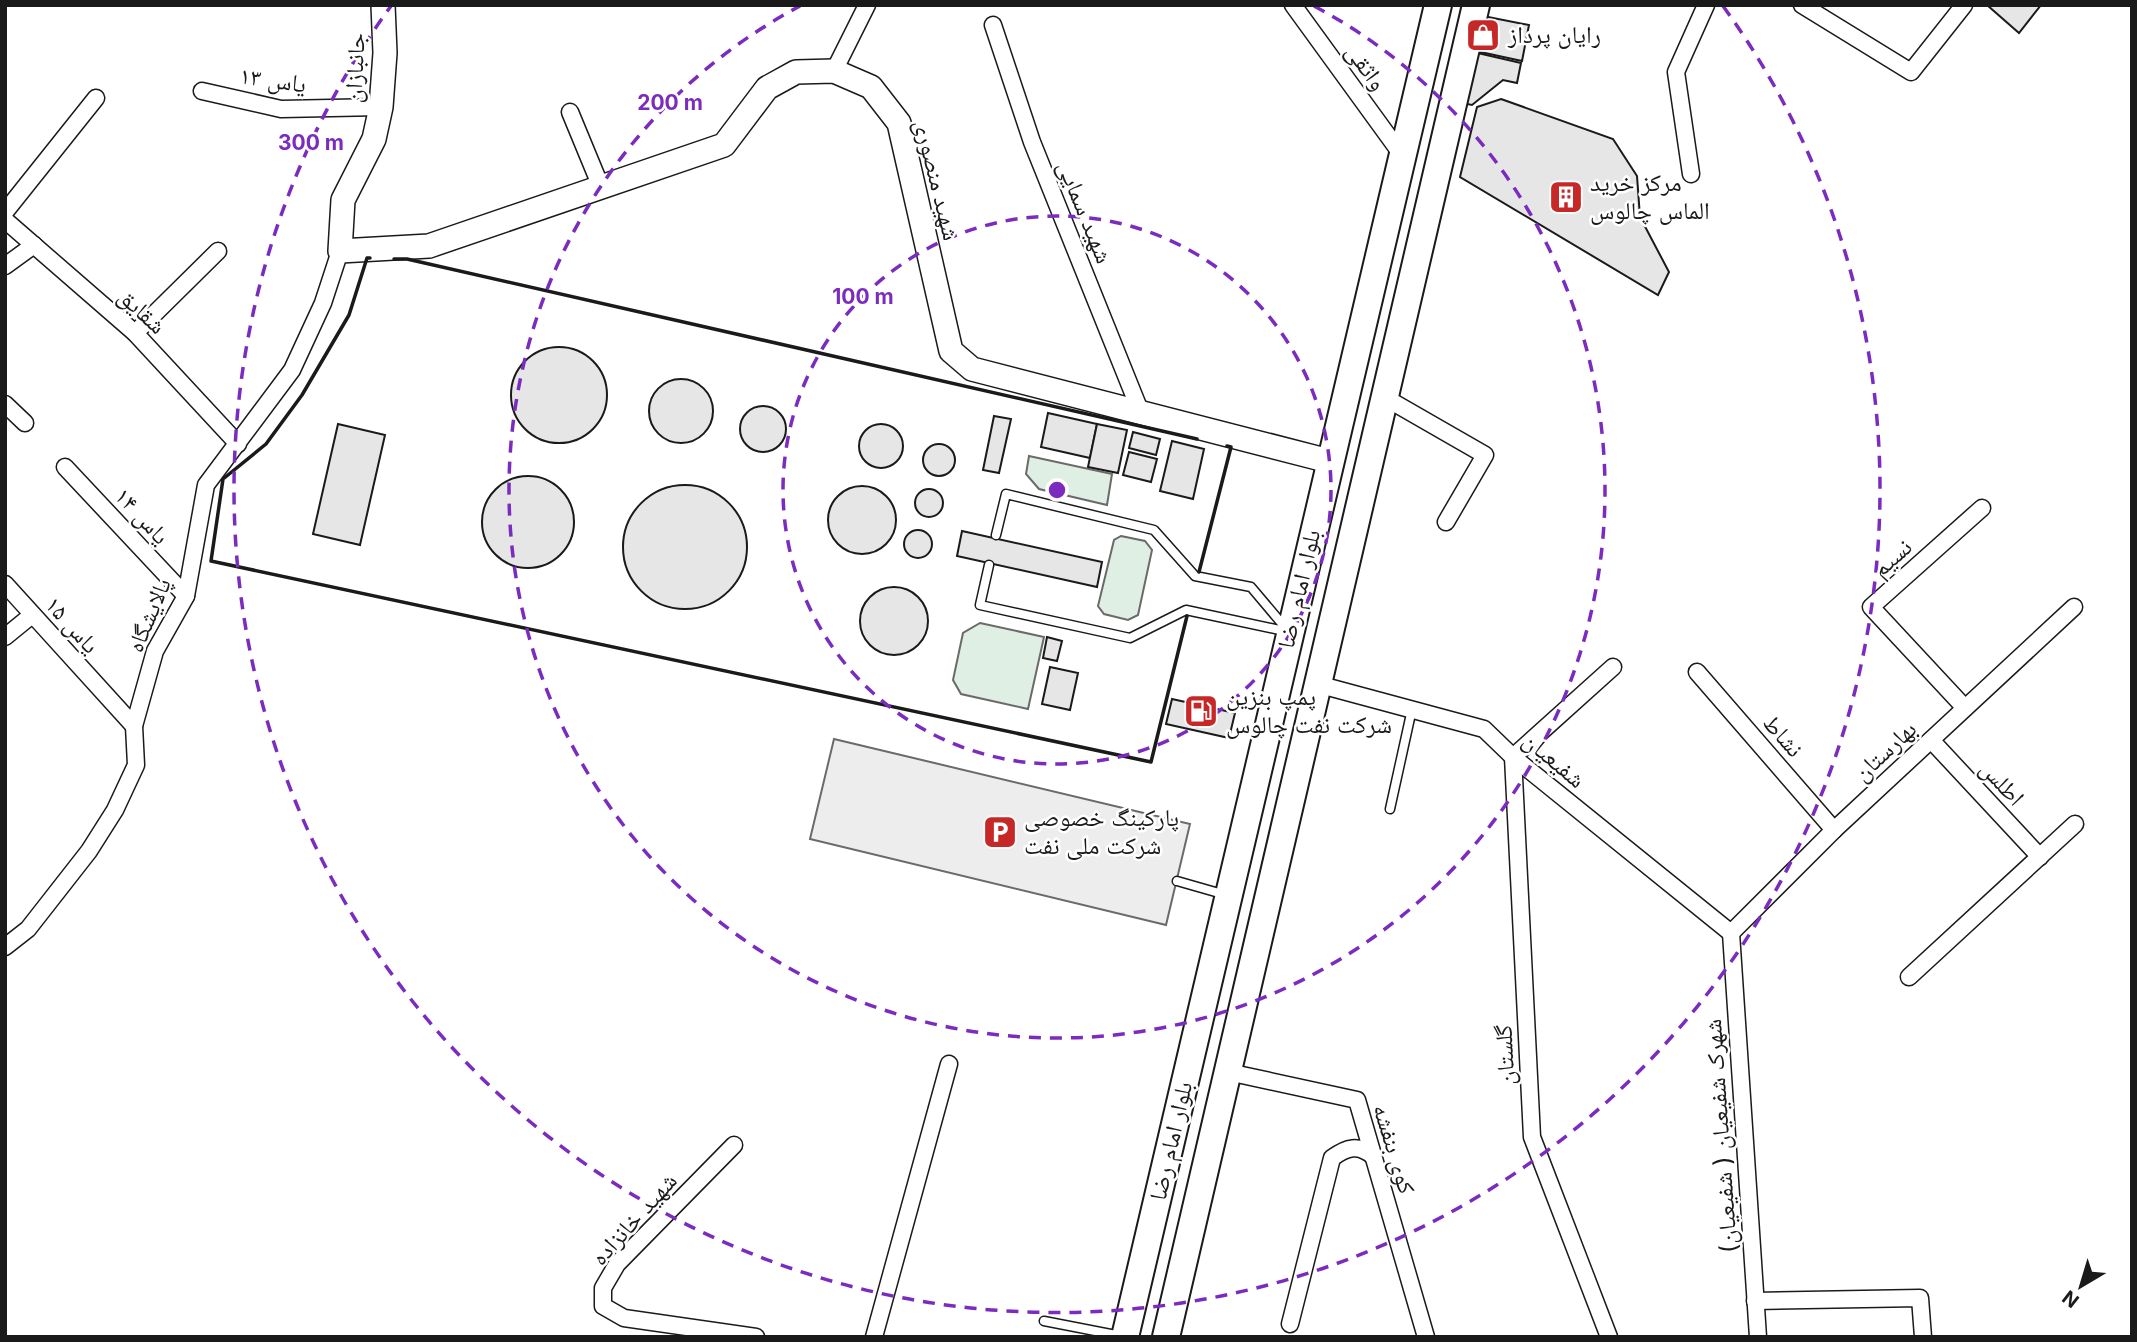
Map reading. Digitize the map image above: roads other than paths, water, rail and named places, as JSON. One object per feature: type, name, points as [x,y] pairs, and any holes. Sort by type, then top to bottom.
[{"type":"main road","name":"بلوار امام رضا","points":[[1125,1337],[1438,5]]},
{"type":"main road","name":"بلوار امام رضا","points":[[1166,1337],[1326,640],[1476,5]]},
{"type":"main road","points":[[1289,632],[1326,640]]},
{"type":"main road","points":[[1228,896],[1267,905]]},
{"type":"street","name":"جانبازان","points":[[340,251],[343,200],[374,139],[381,107],[385,53],[383,5]]},
{"type":"street","points":[[834,71],[867,5]]},
{"type":"street","name":"واثقی","points":[[1293,5],[1402,155]]},
{"type":"street","points":[[1691,174],[1676,72],[1706,5]]},
{"type":"street","points":[[1801,5],[1911,72],[1964,5]]},
{"type":"street","name":"شهید سمایی","points":[[993,25],[1032,142],[1141,413]]},
{"type":"street","name":"شهید منصوری","points":[[340,251],[429,246],[723,145],[767,88],[796,72],[834,71],[871,87],[899,123],[951,351],[972,369],[1329,461]]},
{"type":"street","name":"یاس ۱۳","points":[[202,90],[281,109],[381,107]]},
{"type":"street","points":[[5,212],[96,99]]},
{"type":"street","points":[[570,112],[601,187]]},
{"type":"street","name":"شقایق","points":[[5,220],[135,333],[238,444]]},
{"type":"street","points":[[5,266],[34,245]]},
{"type":"street","points":[[135,333],[218,251]]},
{"type":"street","name":"پالایشگاه","points":[[5,947],[28,929],[89,851],[115,810],[136,765],[134,726],[155,651],[186,596],[206,485],[292,370],[323,303],[340,251]]},
{"type":"street","points":[[1384,397],[1485,455],[1446,522]]},
{"type":"street","points":[[5,404],[25,423]]},
{"type":"street","name":"یاس ۱۴","points":[[65,467],[186,596]]},
{"type":"street","name":"نسیم","points":[[1965,708],[1871,607],[1982,508]]},
{"type":"street","name":"یاس ۱۵","points":[[5,584],[134,726]]},
{"type":"street","name":"بهارستان","points":[[1731,933],[1834,830],[2074,607]]},
{"type":"street","points":[[5,637],[32,615]]},
{"type":"street","points":[[1513,757],[1613,667]]},
{"type":"street","name":"نشاط","points":[[1697,672],[1834,830]]},
{"type":"street","name":"شفیعیان","points":[[1317,684],[1484,729],[1513,757],[1731,933]]},
{"type":"street","name":"اطلس","points":[[1931,740],[2040,857]]},
{"type":"street","name":"گلستان","points":[[1513,757],[1532,1137],[1609,1337]]},
{"type":"street","points":[[1909,977],[2075,824]]},
{"type":"street","name":"شهرک شفیعیان ( شفیعیان)","points":[[1731,933],[1758,1337]]},
{"type":"street","points":[[874,1337],[949,1063]]},
{"type":"street","name":"کوی بنفشه","points":[[1228,1072],[1357,1100],[1426,1337]]},
{"type":"street","name":"شهید خانزاده","points":[[734,1145],[617,1264],[603,1288],[603,1306],[624,1318],[756,1337]]},
{"type":"street","points":[[1290,1324],[1332,1158],[1345,1149],[1363,1148],[1374,1156]]},
{"type":"street","points":[[1755,1301],[1920,1298],[1923,1337]]},
{"type":"lane","points":[[996,535],[1006,494],[1154,530],[1195,576],[1251,587],[1289,632]]},
{"type":"lane","points":[[989,565],[980,605],[1130,638],[1186,610],[1289,632]]},
{"type":"lane","points":[[1390,808],[1412,709]]},
{"type":"lane","points":[[1177,881],[1228,896]]},
{"type":"lane","points":[[1044,1321],[1125,1337]]},
{"type":"place","name":"رایان پرداز","points":[[1483,35]]},
{"type":"place","name":"مرکز خرید الماس چالوس","points":[[1566,197]]},
{"type":"place","name":"پمپ بنزین شرکت نفت چالوس","points":[[1201,711]]},
{"type":"place","name":"پارکینگ خصوصی شرکت ملی نفت","points":[[1000,832]]}]
